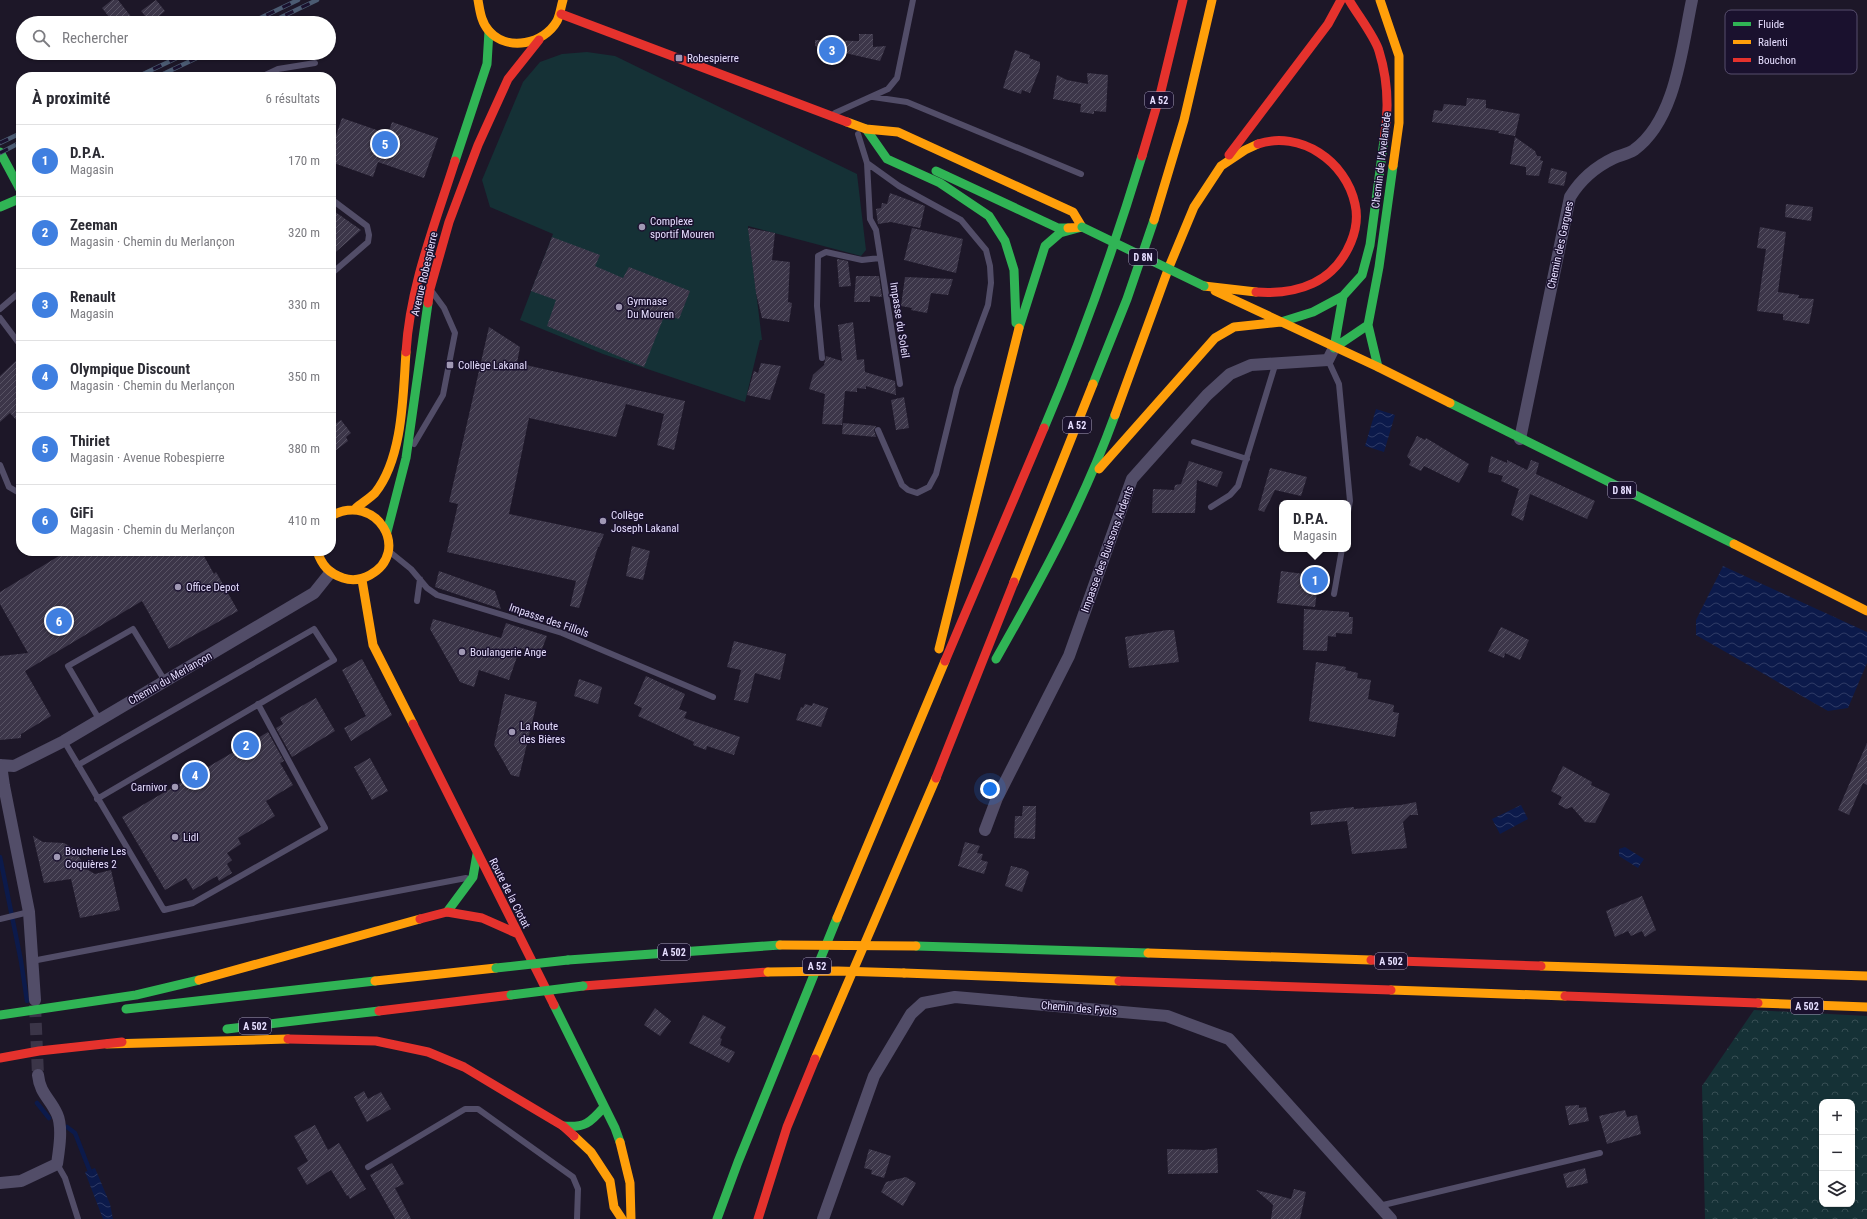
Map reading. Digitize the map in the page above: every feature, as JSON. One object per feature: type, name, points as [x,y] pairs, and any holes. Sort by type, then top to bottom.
[{"type":"main road","points":[[478,0],[481,20],[489,31],[500,39],[512,44],[526,44],[539,40]]},
{"type":"main road","points":[[561,14],[563,0]]},
{"type":"main road","name":"A 52","points":[[717,1219],[738,1162],[851,883],[1070,367],[1132,192],[1160,94],[1183,0]]},
{"type":"main road","name":"A 52","points":[[758,1219],[787,1127],[821,1042],[885,898],[958,725],[1127,299],[1157,210],[1184,120],[1212,0]]},
{"type":"main road","points":[[958,725],[1044,576],[1091,477],[1178,242],[1198,200],[1222,164],[1328,24],[1341,0]]},
{"type":"main road","name":"Chemin de l'Avelanède","points":[[1091,477],[1215,338],[1234,327],[1281,322],[1313,312],[1343,296],[1362,275],[1370,245],[1388,115],[1386,88],[1379,50],[1349,0]]},
{"type":"main road","name":"Chemin de l'Avelanède","points":[[1378,367],[1368,325],[1379,267],[1399,123],[1399,56],[1380,0]]},
{"type":"main road","name":"Avenue Robespierre","points":[[388,551],[387,532],[406,458],[430,289],[449,222],[493,108],[508,79],[539,40],[548,34],[556,25],[561,14]]},
{"type":"main road","name":"D 8N","points":[[561,14],[856,124],[866,129],[892,151],[1058,228],[1082,227],[1334,348],[1378,367],[1867,611]]},
{"type":"main road","name":"Avenue Robespierre","points":[[356,508],[375,493],[387,473],[394,454],[402,404],[408,320],[425,254],[485,71],[489,31]]},
{"type":"main road","points":[[866,129],[887,160],[940,183],[988,216],[1005,241],[1014,270],[1016,339]]},
{"type":"main road","name":"D 8N","points":[[866,129],[898,132],[1073,212],[1082,227]]},
{"type":"main road","points":[[1204,286],[1256,293],[1294,291],[1318,282],[1332,272],[1342,261],[1349,248],[1356,219],[1355,203],[1345,179],[1330,160],[1311,147],[1292,140],[1275,139],[1250,146],[1222,164]]},
{"type":"main road","points":[[0,152],[16,182]]},
{"type":"main road","points":[[0,208],[16,200]]},
{"type":"main road","points":[[922,715],[1016,339],[1046,246],[1060,233],[1082,227]]},
{"type":"main road","points":[[1334,348],[1343,296]]},
{"type":"main road","points":[[1334,348],[1368,325]]},
{"type":"main road","points":[[336,514],[343,510],[356,508],[366,511],[375,516],[382,523],[387,532]]},
{"type":"main road","points":[[319,556],[324,566],[330,573],[351,581],[362,580],[374,574],[384,564],[388,551]]},
{"type":"main road","name":"Route de la Ciotat","points":[[362,580],[373,645],[615,1128],[627,1163],[632,1193],[631,1219]]},
{"type":"main road","points":[[447,912],[473,877],[477,854]]},
{"type":"main road","points":[[0,1015],[136,995],[447,912],[482,918],[518,934]]},
{"type":"main road","name":"A 502","points":[[113,1010],[568,960],[780,945],[916,946],[1867,976]]},
{"type":"main road","name":"A 502","points":[[218,1030],[583,986],[768,972],[838,971],[1867,1007]]},
{"type":"main road","points":[[0,1021],[82,1013]]},
{"type":"main road","points":[[0,1058],[202,1032]]},
{"type":"main road","points":[[107,1044],[313,1038],[376,1041],[428,1052],[464,1067],[563,1126],[590,1152],[610,1181],[614,1207],[622,1219]]},
{"type":"main road","points":[[563,1126],[579,1128],[587,1125],[604,1107]]},
{"type":"street","name":"Chemin des Gargues","points":[[1520,439],[1570,197],[1582,179],[1598,166],[1633,150],[1641,143],[1666,109],[1675,79],[1692,0]]},
{"type":"street","points":[[1328,360],[1334,348]]},
{"type":"street","name":"Impasse des Buissons Ardents","points":[[985,830],[996,798],[1069,656],[1132,479],[1202,401],[1230,374],[1251,365],[1276,362],[1328,360]]},
{"type":"street","name":"Chemin du Merlançon","points":[[0,765],[14,766],[64,741],[314,593],[330,573]]},
{"type":"street","points":[[0,765],[2,787],[32,961],[35,1000]]},
{"type":"street","name":"Chemin des Fyols","points":[[823,1219],[874,1076],[911,1014],[923,1003],[954,996],[1167,1016],[1229,1039],[1391,1219]]},
{"type":"street","points":[[0,1183],[21,1181],[57,1164],[60,1144],[58,1114],[39,1086],[38,1075]]},
{"type":"lane","points":[[831,114],[873,97],[888,89],[897,78],[913,0]]},
{"type":"lane","points":[[272,72],[278,69],[315,63]]},
{"type":"lane","points":[[873,97],[907,102],[1081,174]]},
{"type":"lane","name":"Impasse du Soleil","points":[[856,124],[866,163],[870,219],[876,230],[900,384]]},
{"type":"lane","points":[[866,163],[899,186],[961,220],[986,250],[990,266],[991,283],[988,305],[957,388],[936,474],[929,487],[917,492],[908,490],[902,485],[878,430]]},
{"type":"lane","points":[[336,203],[366,226],[369,235],[368,242],[336,270]]},
{"type":"lane","points":[[822,358],[817,306],[818,256],[826,252],[862,260],[880,258]]},
{"type":"lane","points":[[406,458],[443,395],[455,333],[444,308],[430,289]]},
{"type":"lane","points":[[0,309],[16,295]]},
{"type":"lane","points":[[0,318],[16,339]]},
{"type":"lane","points":[[1328,360],[1339,384],[1350,500]]},
{"type":"lane","points":[[1211,507],[1230,495],[1238,486],[1276,362]]},
{"type":"lane","points":[[1194,442],[1247,459]]},
{"type":"lane","points":[[0,465],[9,487],[16,491]]},
{"type":"lane","name":"Impasse des Fillols","points":[[388,551],[411,570],[427,588],[437,595],[562,633],[713,697]]},
{"type":"lane","points":[[1334,594],[1341,552]]},
{"type":"lane","points":[[417,601],[420,579]]},
{"type":"lane","points":[[99,719],[68,666],[133,629],[165,681]]},
{"type":"lane","points":[[78,765],[314,629],[334,660],[97,799]]},
{"type":"lane","points":[[64,741],[164,910],[193,903],[324,828],[258,704]]},
{"type":"lane","points":[[32,961],[395,892],[446,880],[473,877]]},
{"type":"lane","points":[[3,919],[23,914]]},
{"type":"lane","points":[[368,1167],[465,1109],[478,1109],[573,1176],[578,1189],[577,1219]]},
{"type":"lane","points":[[1379,1206],[1600,1153]]},
{"type":"lane","points":[[57,1164],[65,1178],[78,1219]]},
{"type":"green space","name":"Complexe sportif Mouren","points":[[587,52],[615,56],[857,174],[866,250],[861,256],[748,226],[762,340],[760,340],[745,402],[603,354],[520,320],[553,234],[490,207],[482,180],[523,82],[540,62],[562,54]]},
{"type":"green space","points":[[1754,1010],[1867,1016],[1867,1219],[1705,1219],[1702,1086]]},
{"type":"water","points":[[1376,409],[1395,415],[1384,452],[1365,446]]},
{"type":"water","points":[[1723,566],[1867,632],[1867,663],[1848,708],[1828,711],[1696,635],[1696,620]]},
{"type":"water","points":[[1521,805],[1528,819],[1500,834],[1492,819]]},
{"type":"water","points":[[1625,847],[1644,859],[1638,868],[1619,856],[1619,849]]},
{"type":"water","points":[[95,1168],[110,1204],[113,1219],[103,1219],[85,1172]]},
{"type":"building","points":[[112,0],[118,0],[131,16],[108,16],[102,8]]},
{"type":"building","points":[[156,0],[165,11],[159,16],[145,16],[141,11]]},
{"type":"building","points":[[859,34],[873,34],[873,47],[886,46],[880,61],[815,46],[815,40],[859,41]]},
{"type":"building","points":[[1015,50],[1030,55],[1029,58],[1040,62],[1040,68],[1030,93],[1022,90],[1021,94],[1003,88]]},
{"type":"building","points":[[1087,73],[1108,75],[1106,112],[1094,111],[1094,114],[1080,112],[1081,104],[1053,99],[1057,75],[1067,80],[1088,84]]},
{"type":"building","points":[[1467,98],[1486,100],[1486,108],[1520,114],[1515,136],[1498,133],[1499,131],[1432,122],[1434,110],[1442,111],[1444,104],[1466,106]]},
{"type":"building","points":[[342,118],[388,134],[392,122],[438,138],[424,178],[378,162],[373,177],[336,164],[336,135]]},
{"type":"building","points":[[1515,137],[1535,151],[1537,156],[1541,156],[1540,160],[1543,161],[1539,176],[1526,175],[1526,167],[1510,164]]},
{"type":"building","points":[[1551,168],[1567,172],[1564,186],[1548,183]]},
{"type":"building","points":[[890,193],[925,206],[920,228],[891,222],[878,224],[876,209],[881,208],[882,203],[887,204]]},
{"type":"building","points":[[1786,204],[1813,207],[1811,221],[1785,217]]},
{"type":"building","points":[[336,212],[361,230],[336,252]]},
{"type":"building","points":[[1760,227],[1786,232],[1778,292],[1799,295],[1798,298],[1814,299],[1809,324],[1783,320],[1783,314],[1757,311],[1766,249],[1757,248]]},
{"type":"building","points":[[748,228],[775,233],[772,260],[790,262],[788,302],[792,303],[789,322],[762,318],[756,293]]},
{"type":"building","points":[[912,228],[963,239],[956,273],[904,260]]},
{"type":"building","name":"Gymnase Du Mouren","points":[[552,237],[600,255],[595,266],[623,278],[629,267],[690,291],[679,319],[665,314],[644,367],[547,326],[556,300],[531,291]]},
{"type":"building","points":[[837,259],[848,261],[851,286],[839,287]]},
{"type":"building","points":[[856,276],[879,276],[882,297],[870,296],[870,302],[854,302]]},
{"type":"building","points":[[905,277],[953,279],[948,295],[931,293],[927,313],[911,310],[912,308],[901,306]]},
{"type":"building","points":[[853,322],[857,360],[864,359],[865,372],[895,381],[896,395],[866,386],[866,389],[857,388],[857,392],[845,391],[842,425],[822,424],[825,394],[809,389],[813,375],[824,365],[826,356],[842,361],[838,325]]},
{"type":"building","points":[[489,327],[520,347],[517,363],[685,401],[674,450],[657,445],[664,414],[626,404],[616,437],[529,418],[509,514],[604,534],[598,547],[579,608],[570,606],[576,581],[447,552],[458,504],[449,502]]},
{"type":"building","points":[[16,361],[16,420],[10,413],[0,422],[0,376]]},
{"type":"building","points":[[761,363],[781,366],[770,400],[747,395],[754,371],[758,373]]},
{"type":"building","points":[[904,397],[909,428],[896,430],[891,400]]},
{"type":"building","points":[[341,420],[351,433],[346,437],[348,441],[336,450],[336,424]]},
{"type":"building","points":[[843,423],[876,426],[874,430],[876,437],[842,434]]},
{"type":"building","points":[[1417,436],[1425,440],[1426,438],[1469,464],[1459,483],[1424,466],[1421,471],[1409,465],[1411,461],[1407,456]]},
{"type":"building","points":[[1491,456],[1507,463],[1507,460],[1527,470],[1531,460],[1539,463],[1536,474],[1595,501],[1587,519],[1530,494],[1523,521],[1511,515],[1519,489],[1501,481],[1503,476],[1488,472]]},
{"type":"building","points":[[1189,461],[1223,472],[1217,487],[1197,480],[1195,513],[1152,513],[1153,489],[1174,490],[1175,485],[1181,484]]},
{"type":"building","points":[[1270,468],[1307,477],[1301,496],[1275,490],[1264,512],[1258,510]]},
{"type":"building","points":[[632,546],[650,551],[643,580],[626,576]]},
{"type":"building","points":[[59,556],[204,556],[214,574],[216,572],[238,611],[169,649],[142,601],[25,671],[51,716],[21,734],[21,738],[0,740],[0,656],[28,653],[0,604],[0,592]]},
{"type":"building","points":[[439,571],[495,591],[501,609],[435,587]]},
{"type":"building","points":[[1281,571],[1319,576],[1315,607],[1277,603]]},
{"type":"building","points":[[1304,609],[1349,612],[1349,617],[1353,617],[1352,634],[1336,633],[1336,637],[1328,636],[1327,651],[1303,650]]},
{"type":"building","points":[[433,619],[501,638],[506,623],[547,636],[540,654],[520,648],[509,680],[479,670],[474,687],[460,682],[430,629]]},
{"type":"building","points":[[1501,627],[1529,640],[1520,660],[1505,653],[1504,658],[1488,651]]},
{"type":"building","points":[[1174,630],[1179,662],[1129,668],[1125,637]]},
{"type":"building","points":[[734,641],[786,654],[780,680],[755,673],[748,703],[734,700],[741,670],[727,667]]},
{"type":"building","points":[[362,659],[392,715],[351,741],[344,728],[366,716],[342,670]]},
{"type":"building","points":[[1316,662],[1346,667],[1345,670],[1358,673],[1357,678],[1371,680],[1368,699],[1394,705],[1393,712],[1399,713],[1395,737],[1309,721]]},
{"type":"building","points":[[646,676],[685,694],[679,709],[687,712],[684,718],[740,737],[734,755],[707,746],[706,750],[693,745],[694,742],[638,716],[642,708],[634,704]]},
{"type":"building","points":[[579,679],[602,687],[598,704],[574,696]]},
{"type":"building","points":[[505,694],[537,702],[519,777],[511,775],[494,745]]},
{"type":"building","points":[[316,698],[335,731],[292,757],[276,728],[283,724],[280,718]]},
{"type":"building","points":[[813,703],[828,708],[821,727],[796,720],[801,707],[803,708],[805,704],[812,706]]},
{"type":"building","points":[[268,732],[284,761],[280,763],[293,785],[266,801],[275,816],[238,838],[241,844],[227,853],[232,860],[227,864],[232,873],[219,881],[217,876],[193,890],[186,878],[165,890],[122,817]]},
{"type":"building","points":[[1867,743],[1867,785],[1863,783],[1849,815],[1838,810]]},
{"type":"building","points":[[370,758],[388,791],[372,800],[354,767]]},
{"type":"building","points":[[1563,766],[1592,782],[1591,785],[1610,794],[1595,823],[1585,822],[1572,807],[1566,809],[1558,804],[1562,797],[1551,791]]},
{"type":"building","points":[[1416,802],[1418,815],[1410,815],[1403,822],[1407,848],[1352,854],[1347,821],[1311,825],[1310,812],[1354,807],[1354,809],[1401,805]]},
{"type":"building","points":[[1023,806],[1036,806],[1035,839],[1014,838],[1015,816],[1022,816]]},
{"type":"building","points":[[33,836],[43,842],[64,843],[73,848],[81,860],[83,867],[95,874],[111,870],[120,910],[80,918],[71,879],[44,883]]},
{"type":"building","points":[[965,842],[980,846],[977,853],[983,854],[981,860],[988,862],[984,874],[958,866]]},
{"type":"building","points":[[1011,866],[1024,869],[1029,872],[1022,892],[1005,886]]},
{"type":"building","points":[[1642,896],[1656,930],[1645,937],[1642,931],[1631,936],[1628,931],[1615,937],[1606,911]]},
{"type":"building","points":[[655,1008],[671,1021],[660,1036],[644,1025]]},
{"type":"building","points":[[703,1015],[726,1027],[720,1038],[722,1039],[720,1045],[735,1052],[729,1063],[689,1043]]},
{"type":"building","points":[[364,1091],[368,1099],[381,1092],[391,1109],[367,1122],[354,1097]]},
{"type":"building","points":[[1579,1105],[1579,1108],[1586,1107],[1589,1121],[1569,1125],[1565,1106]]},
{"type":"building","points":[[1625,1110],[1627,1117],[1637,1115],[1641,1134],[1607,1144],[1599,1116]]},
{"type":"building","points":[[315,1125],[328,1150],[339,1143],[366,1189],[350,1199],[331,1170],[307,1185],[297,1168],[308,1161],[294,1136]]},
{"type":"building","points":[[1217,1148],[1218,1173],[1168,1174],[1167,1149],[1204,1150]]},
{"type":"building","points":[[869,1149],[891,1156],[884,1178],[871,1174],[872,1170],[864,1168]]},
{"type":"building","points":[[392,1163],[404,1184],[395,1188],[411,1219],[395,1219],[370,1175]]},
{"type":"building","points":[[1585,1168],[1588,1183],[1567,1188],[1563,1174]]},
{"type":"building","points":[[906,1177],[916,1183],[903,1206],[881,1192],[886,1182]]},
{"type":"building","points":[[1294,1189],[1306,1192],[1300,1219],[1271,1219],[1273,1205],[1256,1190],[1291,1199]]},
{"type":"waterway","points":[[0,857],[21,961],[27,1001]]},
{"type":"waterway","points":[[37,1103],[49,1118]]},
{"type":"waterway","points":[[67,1127],[75,1133],[91,1174]]},
{"type":"tunnel","points":[[35,1005],[38,1075]]},
{"type":"railway","points":[[265,16],[298,0]]},
{"type":"railway","points":[[284,16],[317,0]]},
{"type":"railway","points":[[147,72],[172,60]]},
{"type":"railway","points":[[167,72],[192,60]]},
{"type":"railway","points":[[0,143],[16,135]]},
{"type":"railway","points":[[0,153],[16,145]]},
{"type":"traffic: fast","points":[[455,161],[487,64],[489,31]]},
{"type":"traffic: fast","points":[[866,129],[887,159],[940,183],[989,216],[1005,241],[1014,270],[1016,323]]},
{"type":"traffic: fast","points":[[1281,322],[1313,312],[1343,296],[1362,275],[1370,245],[1384,140]]},
{"type":"traffic: fast","points":[[0,152],[16,182]]},
{"type":"traffic: fast","points":[[1044,428],[1097,293],[1142,156]]},
{"type":"traffic: fast","points":[[1378,367],[1368,325],[1379,267],[1393,166]]},
{"type":"traffic: fast","points":[[936,171],[1058,228],[1068,228]]},
{"type":"traffic: fast","points":[[0,207],[16,200]]},
{"type":"traffic: fast","points":[[1093,384],[1127,299],[1154,220]]},
{"type":"traffic: fast","points":[[1019,328],[1045,246],[1060,233],[1082,227]]},
{"type":"traffic: fast","points":[[1082,227],[1204,286]]},
{"type":"traffic: fast","points":[[1334,348],[1343,296]]},
{"type":"traffic: fast","points":[[387,532],[406,458],[428,303]]},
{"type":"traffic: fast","points":[[1334,348],[1368,325]]},
{"type":"traffic: fast","points":[[1450,403],[1734,544]]},
{"type":"traffic: fast","points":[[996,659],[1061,540],[1103,447],[1115,415]]},
{"type":"traffic: fast","points":[[447,912],[473,877],[477,854]]},
{"type":"traffic: fast","points":[[717,1219],[738,1162],[837,918]]},
{"type":"traffic: fast","points":[[568,960],[780,945]]},
{"type":"traffic: fast","points":[[916,946],[1148,953]]},
{"type":"traffic: fast","points":[[496,968],[568,960]]},
{"type":"traffic: fast","points":[[0,1015],[136,995],[199,980]]},
{"type":"traffic: fast","points":[[126,1009],[375,981]]},
{"type":"traffic: fast","points":[[511,995],[583,986]]},
{"type":"traffic: fast","points":[[554,1005],[615,1128],[620,1142]]},
{"type":"traffic: fast","points":[[227,1029],[379,1011]]},
{"type":"traffic: fast","points":[[563,1126],[577,1126],[591,1121],[604,1107]]},
{"type":"traffic: slow","points":[[478,0],[480,12],[486,28],[497,38],[506,42],[515,43],[535,40],[551,29],[558,19],[563,0]]},
{"type":"traffic: slow","points":[[1154,220],[1184,120],[1212,0]]},
{"type":"traffic: slow","points":[[1380,0],[1399,56],[1399,123],[1393,166]]},
{"type":"traffic: slow","points":[[847,122],[866,129],[898,132],[1073,212],[1082,227],[1068,228]]},
{"type":"traffic: slow","points":[[1115,415],[1169,267],[1194,207],[1221,166],[1245,150],[1258,144]]},
{"type":"traffic: slow","points":[[1204,286],[1256,292]]},
{"type":"traffic: slow","points":[[1215,291],[1378,367],[1450,403]]},
{"type":"traffic: slow","points":[[1099,469],[1215,338],[1234,327],[1281,322]]},
{"type":"traffic: slow","points":[[939,649],[1019,328]]},
{"type":"traffic: slow","points":[[356,508],[375,493],[384,479],[391,462],[400,426],[406,352]]},
{"type":"traffic: slow","points":[[1014,582],[1093,384]]},
{"type":"traffic: slow","points":[[319,556],[324,565],[334,574],[353,580],[370,575],[382,565],[388,553],[388,540],[384,528],[375,518],[362,511],[348,510],[336,514]]},
{"type":"traffic: slow","points":[[1734,544],[1867,611]]},
{"type":"traffic: slow","points":[[362,580],[373,645],[413,724]]},
{"type":"traffic: slow","points":[[837,918],[945,661]]},
{"type":"traffic: slow","points":[[815,1059],[936,778]]},
{"type":"traffic: slow","points":[[199,980],[420,919]]},
{"type":"traffic: slow","points":[[780,945],[916,946]]},
{"type":"traffic: slow","points":[[1148,953],[1371,960]]},
{"type":"traffic: slow","points":[[1541,966],[1867,976]]},
{"type":"traffic: slow","points":[[375,981],[496,968]]},
{"type":"traffic: slow","points":[[768,972],[838,971],[904,973]]},
{"type":"traffic: slow","points":[[904,973],[1119,981]]},
{"type":"traffic: slow","points":[[1391,990],[1565,996]]},
{"type":"traffic: slow","points":[[1758,1003],[1867,1007]]},
{"type":"traffic: slow","points":[[107,1044],[288,1039]]},
{"type":"traffic: slow","points":[[574,1136],[591,1152],[610,1181],[614,1207],[622,1219]]},
{"type":"traffic: slow","points":[[620,1142],[630,1183],[631,1219]]},
{"type":"traffic: jam","points":[[1142,156],[1160,95],[1183,0]]},
{"type":"traffic: jam","points":[[1229,155],[1328,24],[1341,0]]},
{"type":"traffic: jam","points":[[1349,0],[1374,39],[1382,62],[1387,96],[1387,118],[1384,140]]},
{"type":"traffic: jam","points":[[561,14],[847,122]]},
{"type":"traffic: jam","points":[[428,303],[430,289],[449,222],[478,145],[508,79],[539,40]]},
{"type":"traffic: jam","points":[[1256,292],[1286,291],[1300,288],[1312,284],[1324,277],[1335,268],[1344,256],[1353,237],[1356,219],[1356,209],[1350,189],[1342,175],[1331,162],[1305,145],[1290,141],[1274,141],[1258,144]]},
{"type":"traffic: jam","points":[[406,352],[408,327],[424,255],[455,161]]},
{"type":"traffic: jam","points":[[945,661],[1044,428]]},
{"type":"traffic: jam","points":[[936,778],[1014,582]]},
{"type":"traffic: jam","points":[[413,724],[554,1005]]},
{"type":"traffic: jam","points":[[420,919],[447,912],[482,918],[518,934]]},
{"type":"traffic: jam","points":[[1371,960],[1541,966]]},
{"type":"traffic: jam","points":[[583,986],[768,972]]},
{"type":"traffic: jam","points":[[1119,981],[1391,990]]},
{"type":"traffic: jam","points":[[379,1011],[511,995]]},
{"type":"traffic: jam","points":[[1565,996],[1758,1003]]},
{"type":"traffic: jam","points":[[288,1039],[376,1041],[428,1052],[464,1067],[563,1126],[574,1136]]},
{"type":"traffic: jam","points":[[0,1058],[39,1051],[122,1042]]},
{"type":"traffic: jam","points":[[758,1219],[787,1127],[815,1059]]},
{"type":"place","name":"Renault","points":[[832,50]]},
{"type":"place","name":"Robespierre","points":[[679,58]]},
{"type":"place","name":"Thiriet","points":[[385,144]]},
{"type":"place","name":"Complexe sportif Mouren","points":[[642,227]]},
{"type":"place","name":"Gymnase Du Mouren","points":[[619,307]]},
{"type":"place","name":"Collège Lakanal","points":[[450,365]]},
{"type":"place","name":"Collège Joseph Lakanal","points":[[603,521]]},
{"type":"place","name":"D.P.A.","points":[[1315,580]]},
{"type":"place","name":"Office Depot","points":[[178,587]]},
{"type":"place","name":"GiFi","points":[[59,621]]},
{"type":"place","name":"Boulangerie Ange","points":[[462,652]]},
{"type":"place","name":"La Route des Bières","points":[[512,732]]},
{"type":"place","name":"Zeeman","points":[[246,745]]},
{"type":"place","name":"Olympique Discount","points":[[195,775]]},
{"type":"place","name":"Carnivor","points":[[175,787]]},
{"type":"place","name":"Lidl","points":[[175,837]]},
{"type":"place","name":"Boucherie Les Coquières 2","points":[[57,857]]}]
